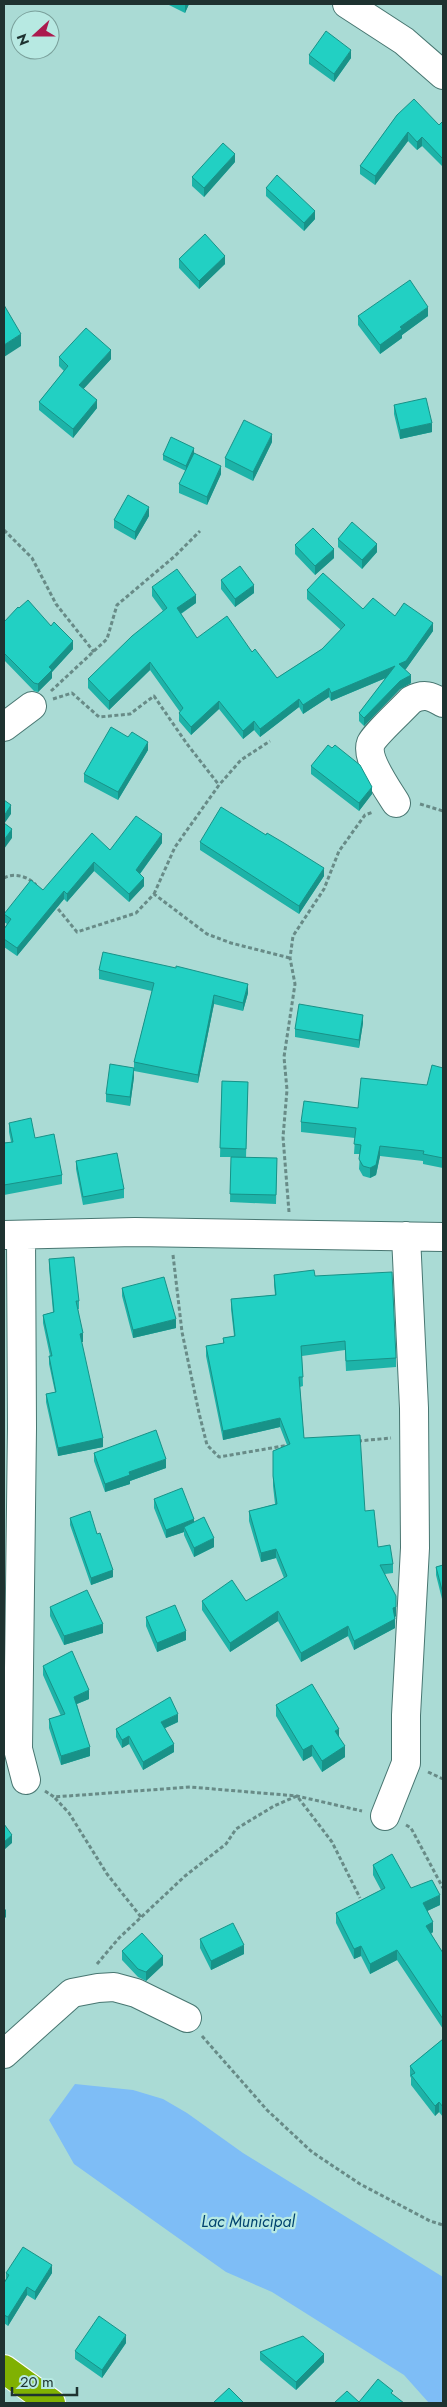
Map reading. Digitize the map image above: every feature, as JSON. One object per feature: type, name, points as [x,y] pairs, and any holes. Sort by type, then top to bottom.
[{"type":"highway","points":[[4,2370],[51,2403]]},
{"type":"street","points":[[347,4],[404,41],[443,75]]},
{"type":"street","points":[[396,803],[374,764],[370,754],[371,743],[411,700],[427,695],[443,703]]},
{"type":"street","points":[[4,727],[32,706]]},
{"type":"street","points":[[26,1780],[18,1749],[22,1428],[12,1235],[171,1232],[443,1237]]},
{"type":"street","points":[[385,1816],[406,1763],[406,1715],[415,1548],[414,1437],[406,1236]]},
{"type":"street","points":[[4,2054],[72,1993],[114,1987],[136,1993],[187,2018]]},
{"type":"path","points":[[4,530],[32,558],[56,604],[94,652]]},
{"type":"path","points":[[32,706],[107,639],[117,605],[175,556],[200,531]]},
{"type":"path","points":[[32,706],[72,693],[100,717],[130,714],[154,696],[187,744],[219,784]]},
{"type":"path","points":[[49,899],[77,932],[136,913],[154,894],[175,847],[219,784],[241,760],[270,741]]},
{"type":"path","points":[[291,1234],[283,1137],[286,1090],[284,1057],[295,984],[290,958],[293,936],[324,889],[338,850],[365,815],[396,803]]},
{"type":"path","points":[[4,878],[8,876],[30,878],[43,892]]},
{"type":"path","points":[[154,894],[207,934],[231,944],[290,958]]},
{"type":"path","points":[[171,1232],[182,1332],[207,1445],[219,1457],[298,1444]]},
{"type":"path","points":[[353,1441],[414,1437]]},
{"type":"path","points":[[26,1780],[54,1797],[69,1813],[107,1874],[141,1917]]},
{"type":"path","points":[[54,1797],[190,1788],[297,1796],[385,1816],[411,1828],[443,1888]]},
{"type":"path","points":[[297,1796],[332,1842],[360,1898]]},
{"type":"path","points":[[96,1966],[119,1938],[185,1876],[226,1844],[236,1829],[274,1806],[297,1796]]},
{"type":"path","points":[[187,2018],[267,2110],[312,2152],[360,2184],[430,2221],[443,2225]]},
{"type":"water","name":"Lac Municipal","points":[[75,2084],[133,2090],[163,2099],[187,2113],[243,2153],[443,2277],[443,2403],[429,2403],[404,2375],[272,2292],[226,2272],[74,2164],[49,2120]]},
{"type":"building","points":[[326,31],[351,50],[334,74],[309,55]]},
{"type":"building","points":[[414,99],[439,125],[443,121],[443,159],[422,137],[417,142],[408,132],[375,176],[360,166],[397,115]]},
{"type":"building","points":[[223,143],[235,154],[204,188],[192,177]]},
{"type":"building","points":[[277,175],[315,211],[304,223],[266,188]]},
{"type":"building","points":[[205,234],[225,256],[199,281],[179,259]]},
{"type":"building","points":[[410,280],[428,307],[400,327],[402,329],[380,345],[358,316]]},
{"type":"building","points":[[4,305],[21,334],[4,345]]},
{"type":"building","points":[[86,328],[111,350],[79,385],[97,400],[73,429],[39,402],[68,366],[59,357]]},
{"type":"building","points":[[426,398],[432,423],[400,430],[394,405]]},
{"type":"building","points":[[244,420],[272,434],[253,472],[225,458]]},
{"type":"building","points":[[171,437],[194,448],[186,466],[163,455]]},
{"type":"building","points":[[194,453],[221,466],[207,497],[179,484]]},
{"type":"building","points":[[128,495],[149,507],[135,532],[114,520]]},
{"type":"building","points":[[352,522],[377,544],[362,560],[338,539]]},
{"type":"building","points":[[313,528],[334,549],[315,566],[295,545]]},
{"type":"building","points":[[240,566],[254,585],[235,599],[221,580]]},
{"type":"building","points":[[177,569],[196,595],[177,608],[197,638],[227,616],[252,652],[255,649],[277,678],[322,649],[345,625],[307,590],[323,573],[363,609],[373,598],[395,616],[404,603],[433,623],[406,661],[399,664],[411,675],[400,681],[364,718],[359,713],[395,666],[331,693],[329,688],[303,705],[299,699],[260,729],[254,721],[243,731],[219,701],[191,727],[179,713],[183,708],[150,662],[109,701],[88,679],[132,636],[167,608],[152,587]]},
{"type":"building","points":[[28,600],[51,626],[54,622],[73,641],[49,667],[52,670],[38,684],[34,683],[4,653],[4,622],[18,607]]},
{"type":"building","points":[[111,727],[128,737],[132,732],[148,742],[118,792],[84,774]]},
{"type":"building","points":[[328,745],[332,748],[335,745],[360,765],[372,787],[359,803],[311,766]]},
{"type":"building","points":[[4,800],[11,805],[4,816]]},
{"type":"building","points":[[221,807],[324,868],[299,906],[200,842]]},
{"type":"building","points":[[136,816],[162,834],[136,870],[144,878],[129,894],[94,862],[67,894],[64,891],[17,948],[4,939],[4,929],[11,919],[4,914],[31,880],[43,890],[92,833],[110,850]]},
{"type":"building","points":[[4,823],[12,829],[4,840]]},
{"type":"building","points":[[103,952],[176,968],[176,966],[248,984],[243,1003],[214,995],[198,1075],[134,1062],[154,983],[99,970]]},
{"type":"building","points":[[299,1004],[363,1015],[359,1040],[295,1029]]},
{"type":"building","points":[[110,1064],[134,1068],[130,1097],[106,1094]]},
{"type":"building","points":[[432,1065],[443,1068],[443,1158],[423,1154],[424,1151],[380,1146],[376,1165],[370,1168],[363,1166],[359,1159],[361,1145],[354,1144],[356,1128],[301,1122],[304,1101],[358,1108],[361,1078],[427,1085]]},
{"type":"building","points":[[222,1081],[248,1082],[246,1149],[220,1148]]},
{"type":"building","points":[[31,1118],[35,1138],[54,1134],[62,1175],[4,1185],[4,1143],[13,1142],[9,1123]]},
{"type":"building","points":[[117,1153],[124,1189],[83,1197],[76,1161]]},
{"type":"building","points":[[231,1157],[277,1158],[276,1195],[230,1194]]},
{"type":"building","points":[[74,1257],[79,1301],[76,1301],[83,1333],[80,1334],[103,1438],[58,1448],[46,1394],[56,1392],[49,1356],[52,1356],[43,1315],[54,1312],[49,1259]]},
{"type":"building","points":[[314,1270],[315,1276],[392,1272],[396,1358],[346,1361],[345,1341],[301,1346],[303,1377],[299,1377],[304,1438],[360,1435],[365,1511],[374,1510],[378,1547],[390,1545],[393,1564],[380,1565],[396,1596],[396,1607],[393,1608],[395,1619],[354,1641],[348,1626],[301,1653],[278,1611],[230,1643],[202,1601],[232,1580],[246,1601],[287,1576],[276,1549],[261,1553],[249,1511],[277,1504],[273,1476],[273,1451],[290,1444],[280,1418],[223,1431],[206,1346],[224,1343],[223,1338],[235,1336],[231,1299],[276,1295],[274,1275]]},
{"type":"building","points":[[164,1277],[176,1319],[133,1330],[122,1288]]},
{"type":"building","points":[[156,1430],[166,1459],[129,1472],[130,1475],[105,1484],[94,1453]]},
{"type":"building","points":[[182,1488],[194,1519],[166,1530],[154,1499]]},
{"type":"building","points":[[90,1511],[97,1534],[100,1533],[113,1570],[91,1578],[70,1518]]},
{"type":"building","points":[[204,1517],[214,1538],[194,1548],[184,1527]]},
{"type":"building","points":[[443,1565],[443,1590],[442,1590],[436,1567]]},
{"type":"building","points":[[87,1590],[103,1624],[64,1636],[50,1607]]},
{"type":"building","points":[[175,1605],[186,1631],[157,1643],[146,1617]]},
{"type":"building","points":[[72,1651],[89,1690],[74,1697],[90,1747],[61,1756],[49,1719],[65,1714],[43,1666]]},
{"type":"building","points":[[312,1684],[339,1729],[335,1731],[345,1746],[322,1761],[312,1745],[303,1750],[276,1705]]},
{"type":"building","points":[[170,1697],[178,1714],[161,1722],[174,1744],[143,1762],[129,1736],[122,1740],[116,1729]]},
{"type":"building","points":[[4,1824],[12,1835],[4,1842]]},
{"type":"building","points":[[392,1854],[411,1888],[432,1880],[440,1895],[423,1903],[433,1922],[426,1926],[443,1953],[443,2019],[397,1950],[370,1964],[361,1946],[354,1949],[336,1913],[385,1888],[373,1865]]},
{"type":"building","points":[[233,1923],[244,1945],[211,1961],[200,1939]]},
{"type":"building","points":[[142,1933],[163,1956],[146,1972],[138,1969],[122,1951]]},
{"type":"building","points":[[443,2039],[443,2107],[439,2102],[435,2106],[411,2075],[415,2073],[410,2066]]},
{"type":"building","points":[[23,2247],[52,2265],[35,2292],[27,2287],[8,2317],[4,2315],[4,2283],[9,2275],[6,2273]]},
{"type":"building","points":[[99,2316],[126,2335],[102,2370],[75,2351]]},
{"type":"building","points":[[303,2336],[324,2354],[296,2382],[260,2352]]},
{"type":"building","points":[[378,2379],[404,2403],[334,2403],[347,2391],[359,2402]]},
{"type":"building","points":[[229,2388],[244,2403],[213,2403]]}]
